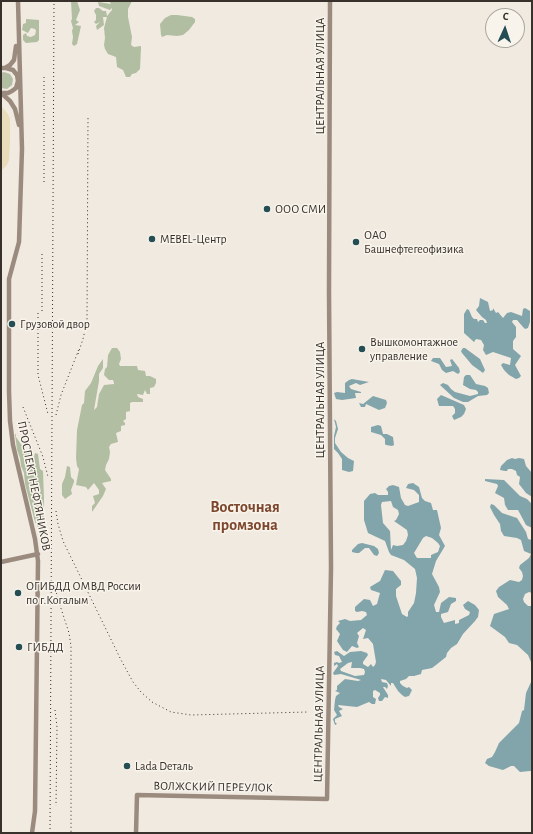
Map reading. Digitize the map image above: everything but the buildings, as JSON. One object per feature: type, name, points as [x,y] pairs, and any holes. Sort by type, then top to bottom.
[{"type":"street","name":"ПРОСПЕКТ НЕФТЯНИКОВ","points":[[18,1],[22,148],[19,242],[8,279],[9,399],[15,454],[38,554],[35,804],[32,833]]},
{"type":"street","name":"ЦЕНТРАЛЬНАЯ УЛИЦА","points":[[327,799],[331,568],[329,290],[330,1]]},
{"type":"street","points":[[2,68],[12,64],[15,58],[18,14]]},
{"type":"street","points":[[2,68],[10,68],[14,71],[20,90]]},
{"type":"street","points":[[1,93],[8,93],[14,90],[18,85],[19,69]]},
{"type":"street","points":[[1,93],[10,101],[16,112],[19,121],[22,148]]},
{"type":"street","points":[[1,562],[38,554]]},
{"type":"street","name":"ВОЛЖСКИЙ ПЕРЕУЛОК","points":[[136,833],[137,795],[327,799]]},
{"type":"green space","points":[[71,1],[77,1],[80,10],[76,20],[79,22],[75,25],[81,26],[77,44],[74,46],[72,44],[73,28],[71,21]]},
{"type":"green space","points":[[109,1],[132,1],[128,9],[132,37],[131,45],[134,47],[141,46],[141,48],[140,69],[130,77],[126,77],[123,70],[117,67],[116,57],[108,54],[105,49],[104,28],[107,17],[103,17],[104,25],[97,30],[96,26],[100,22],[96,24],[94,22],[96,20],[94,11],[96,8],[106,11],[107,16],[112,10],[112,8],[110,10],[99,6],[98,2],[111,4]]},
{"type":"green space","points":[[171,15],[192,17],[195,19],[195,22],[183,35],[167,35],[162,37],[160,24],[165,18]]},
{"type":"green space","points":[[26,19],[39,20],[39,40],[37,42],[26,43],[23,40],[23,35],[26,33],[27,36],[31,37],[35,35],[36,31],[35,29],[31,28],[28,33],[22,30],[23,24],[26,23]]},
{"type":"green space","points":[[4,72],[10,74],[13,79],[12,85],[7,89],[1,88],[1,73]]},
{"type":"green space","points":[[112,348],[117,348],[120,352],[120,366],[137,366],[138,370],[145,371],[146,376],[156,379],[156,383],[154,387],[150,388],[150,394],[147,394],[145,390],[143,395],[137,394],[138,397],[143,399],[143,402],[130,403],[130,411],[126,412],[126,419],[123,421],[125,425],[121,426],[121,431],[116,433],[118,442],[111,444],[109,447],[109,459],[105,470],[111,481],[102,483],[106,489],[92,512],[92,506],[95,503],[93,496],[99,494],[99,490],[94,483],[88,490],[86,487],[76,485],[79,469],[76,458],[77,430],[82,405],[84,403],[85,391],[91,383],[98,366],[103,359],[103,368],[99,374],[94,410],[97,407],[99,394],[104,385],[114,384],[113,380],[109,380],[104,375],[107,367],[108,355]]},
{"type":"green space","points":[[15,434],[25,450],[29,451],[30,455],[34,457],[35,453],[38,454],[40,469],[43,471],[43,540],[40,539],[40,531],[35,522],[25,484],[24,473],[17,450]]},
{"type":"green space","points":[[67,466],[70,467],[71,477],[74,482],[71,490],[72,494],[65,499],[62,495],[62,484]]},
{"type":"sand","points":[[1,106],[8,114],[10,119],[10,142],[9,160],[7,165],[1,171]]},
{"type":"water","points":[[480,298],[488,302],[490,311],[493,310],[493,308],[496,313],[498,312],[503,318],[507,313],[511,312],[522,316],[523,309],[525,308],[530,311],[530,322],[528,328],[525,329],[517,320],[513,320],[512,322],[516,327],[516,337],[513,341],[513,349],[521,356],[515,365],[521,376],[519,378],[516,379],[509,375],[501,365],[503,363],[510,365],[511,358],[493,352],[486,355],[483,350],[484,345],[481,340],[476,339],[474,342],[464,333],[464,314],[467,309],[472,317],[477,319],[478,322],[483,320],[487,323],[476,310],[479,306]]},
{"type":"water","points":[[463,348],[480,359],[485,370],[483,373],[472,365],[462,353],[461,351]]},
{"type":"water","points":[[433,358],[440,358],[446,367],[452,366],[450,360],[452,359],[459,368],[460,372],[458,374],[453,371],[446,373],[442,370],[439,364],[431,361]]},
{"type":"water","points":[[466,375],[470,375],[476,384],[488,388],[489,393],[487,395],[478,396],[468,402],[463,402],[454,398],[440,385],[443,383],[448,385],[455,392],[470,396],[478,394],[476,390],[470,389],[463,385],[464,377]]},
{"type":"water","points":[[352,379],[369,382],[360,385],[356,383],[349,386],[351,389],[361,392],[355,393],[356,398],[342,400],[336,399],[334,393],[345,393],[345,383]]},
{"type":"water","points":[[441,395],[464,405],[466,409],[464,414],[454,420],[452,416],[455,413],[455,409],[453,406],[439,406],[437,399]]},
{"type":"water","points":[[373,396],[386,400],[387,403],[385,408],[379,410],[366,404],[365,407],[361,407],[359,403],[363,404]]},
{"type":"water","points":[[334,419],[338,429],[335,443],[341,452],[354,461],[353,471],[349,472],[342,470],[342,459],[334,449],[334,436],[336,427]]},
{"type":"water","points":[[378,425],[381,426],[383,434],[393,437],[394,445],[386,445],[385,439],[381,435],[371,432],[371,427]]},
{"type":"water","points":[[512,458],[524,459],[526,466],[532,473],[532,497],[526,493],[519,484],[520,477],[517,475],[516,471],[512,469],[508,469],[507,471],[500,470],[501,466],[507,460]]},
{"type":"water","points":[[485,479],[504,480],[520,496],[527,499],[532,504],[532,528],[526,525],[518,510],[508,510],[505,505],[504,498],[495,493],[498,486],[497,484],[485,481]]},
{"type":"water","points":[[413,483],[419,487],[422,498],[431,503],[433,510],[437,510],[441,528],[439,535],[445,546],[436,561],[432,574],[440,592],[434,605],[436,612],[439,612],[441,603],[449,597],[456,598],[456,601],[451,604],[448,612],[441,614],[444,623],[455,620],[455,624],[459,623],[459,620],[469,615],[470,612],[465,609],[463,605],[468,601],[475,605],[479,610],[478,617],[463,634],[457,644],[447,653],[446,657],[432,668],[422,670],[421,674],[409,676],[400,681],[403,686],[407,688],[409,687],[412,690],[409,696],[405,697],[398,691],[393,683],[391,683],[391,686],[386,680],[381,679],[382,682],[387,683],[387,689],[383,687],[388,695],[388,698],[385,697],[382,701],[379,701],[378,698],[380,693],[375,690],[373,691],[373,697],[376,699],[375,704],[369,702],[357,707],[338,705],[343,709],[339,711],[342,716],[335,719],[337,724],[335,725],[333,719],[337,715],[334,710],[335,700],[336,696],[340,693],[335,691],[337,690],[337,686],[345,679],[361,680],[341,674],[334,675],[333,673],[338,666],[337,664],[334,666],[334,663],[342,662],[339,656],[335,655],[334,652],[337,651],[344,656],[350,652],[361,651],[367,653],[368,655],[363,664],[368,667],[371,664],[373,667],[376,662],[373,644],[368,638],[363,639],[366,630],[363,628],[357,633],[359,636],[357,643],[359,647],[357,648],[352,646],[347,652],[343,650],[337,641],[340,634],[336,629],[340,623],[338,621],[345,619],[350,621],[361,620],[367,615],[366,612],[355,611],[355,607],[364,599],[370,600],[373,606],[377,604],[380,593],[371,590],[370,587],[380,581],[385,570],[393,571],[401,581],[401,585],[396,589],[396,596],[402,614],[407,617],[408,612],[414,603],[417,578],[415,569],[404,560],[391,555],[385,541],[368,533],[364,520],[364,501],[370,494],[375,493],[378,495],[388,495],[386,489],[389,486],[393,485],[399,487],[401,498],[405,505],[408,506],[419,502],[419,495],[414,490],[406,488],[408,484]],"holes":[[[391,501],[393,507],[398,510],[399,514],[394,521],[407,530],[408,535],[403,545],[393,545],[391,550],[390,531],[383,523],[381,505],[382,502]],[[426,536],[432,538],[440,546],[438,552],[431,555],[431,558],[417,558],[414,553],[423,538]],[[352,662],[351,668],[364,669],[364,675],[355,676],[341,671],[340,669]]]},
{"type":"water","points":[[491,504],[502,513],[517,518],[526,532],[528,539],[532,540],[532,593],[529,592],[525,594],[523,599],[528,606],[532,606],[532,771],[520,772],[514,766],[503,770],[489,766],[485,763],[487,759],[492,757],[499,743],[519,723],[522,711],[524,710],[526,693],[531,682],[531,662],[528,655],[517,645],[509,643],[505,637],[490,626],[494,614],[509,609],[507,605],[498,597],[496,591],[499,587],[510,580],[519,582],[522,580],[523,576],[519,568],[520,565],[529,558],[531,554],[524,551],[521,540],[504,536],[501,531],[500,524],[490,507]]},
{"type":"water","points":[[362,543],[374,546],[378,549],[379,553],[377,556],[374,555],[369,548],[365,548],[359,553],[352,552],[358,544]]},
{"type":"railway","points":[[50,833],[54,1]]},
{"type":"railway","points":[[44,76],[44,182]]},
{"type":"railway","points":[[78,354],[87,321],[88,117]]},
{"type":"railway","points":[[42,254],[42,311]]},
{"type":"railway","points":[[38,313],[38,375],[48,414]]},
{"type":"railway","points":[[56,415],[61,395],[79,349]]},
{"type":"railway","points":[[23,407],[43,457],[48,477]]},
{"type":"railway","points":[[56,511],[63,541],[121,660],[133,682],[152,702],[171,712],[191,715],[308,712]]},
{"type":"railway","points":[[55,585],[69,633],[71,646],[71,833]]},
{"type":"railway","points":[[55,710],[57,727],[56,806]]},
{"type":"place","name":"ООО СМИ","points":[[267,209]]},
{"type":"place","name":"MEBEL-Центр","points":[[152,239]]},
{"type":"place","name":"ОАО Башнефтегеофизика","points":[[356,242]]},
{"type":"place","name":"Грузовой двор","points":[[12,324]]},
{"type":"place","name":"Вышкомонтажное управление","points":[[362,349]]},
{"type":"place","name":"ОГИБДД ОМВД России по г.Когалым","points":[[18,593]]},
{"type":"place","name":"ГИБДД","points":[[19,647]]},
{"type":"place","name":"Lada Dеталь","points":[[127,766]]},
{"type":"district","name":"Восточная промзона","points":[[245,516]]}]
